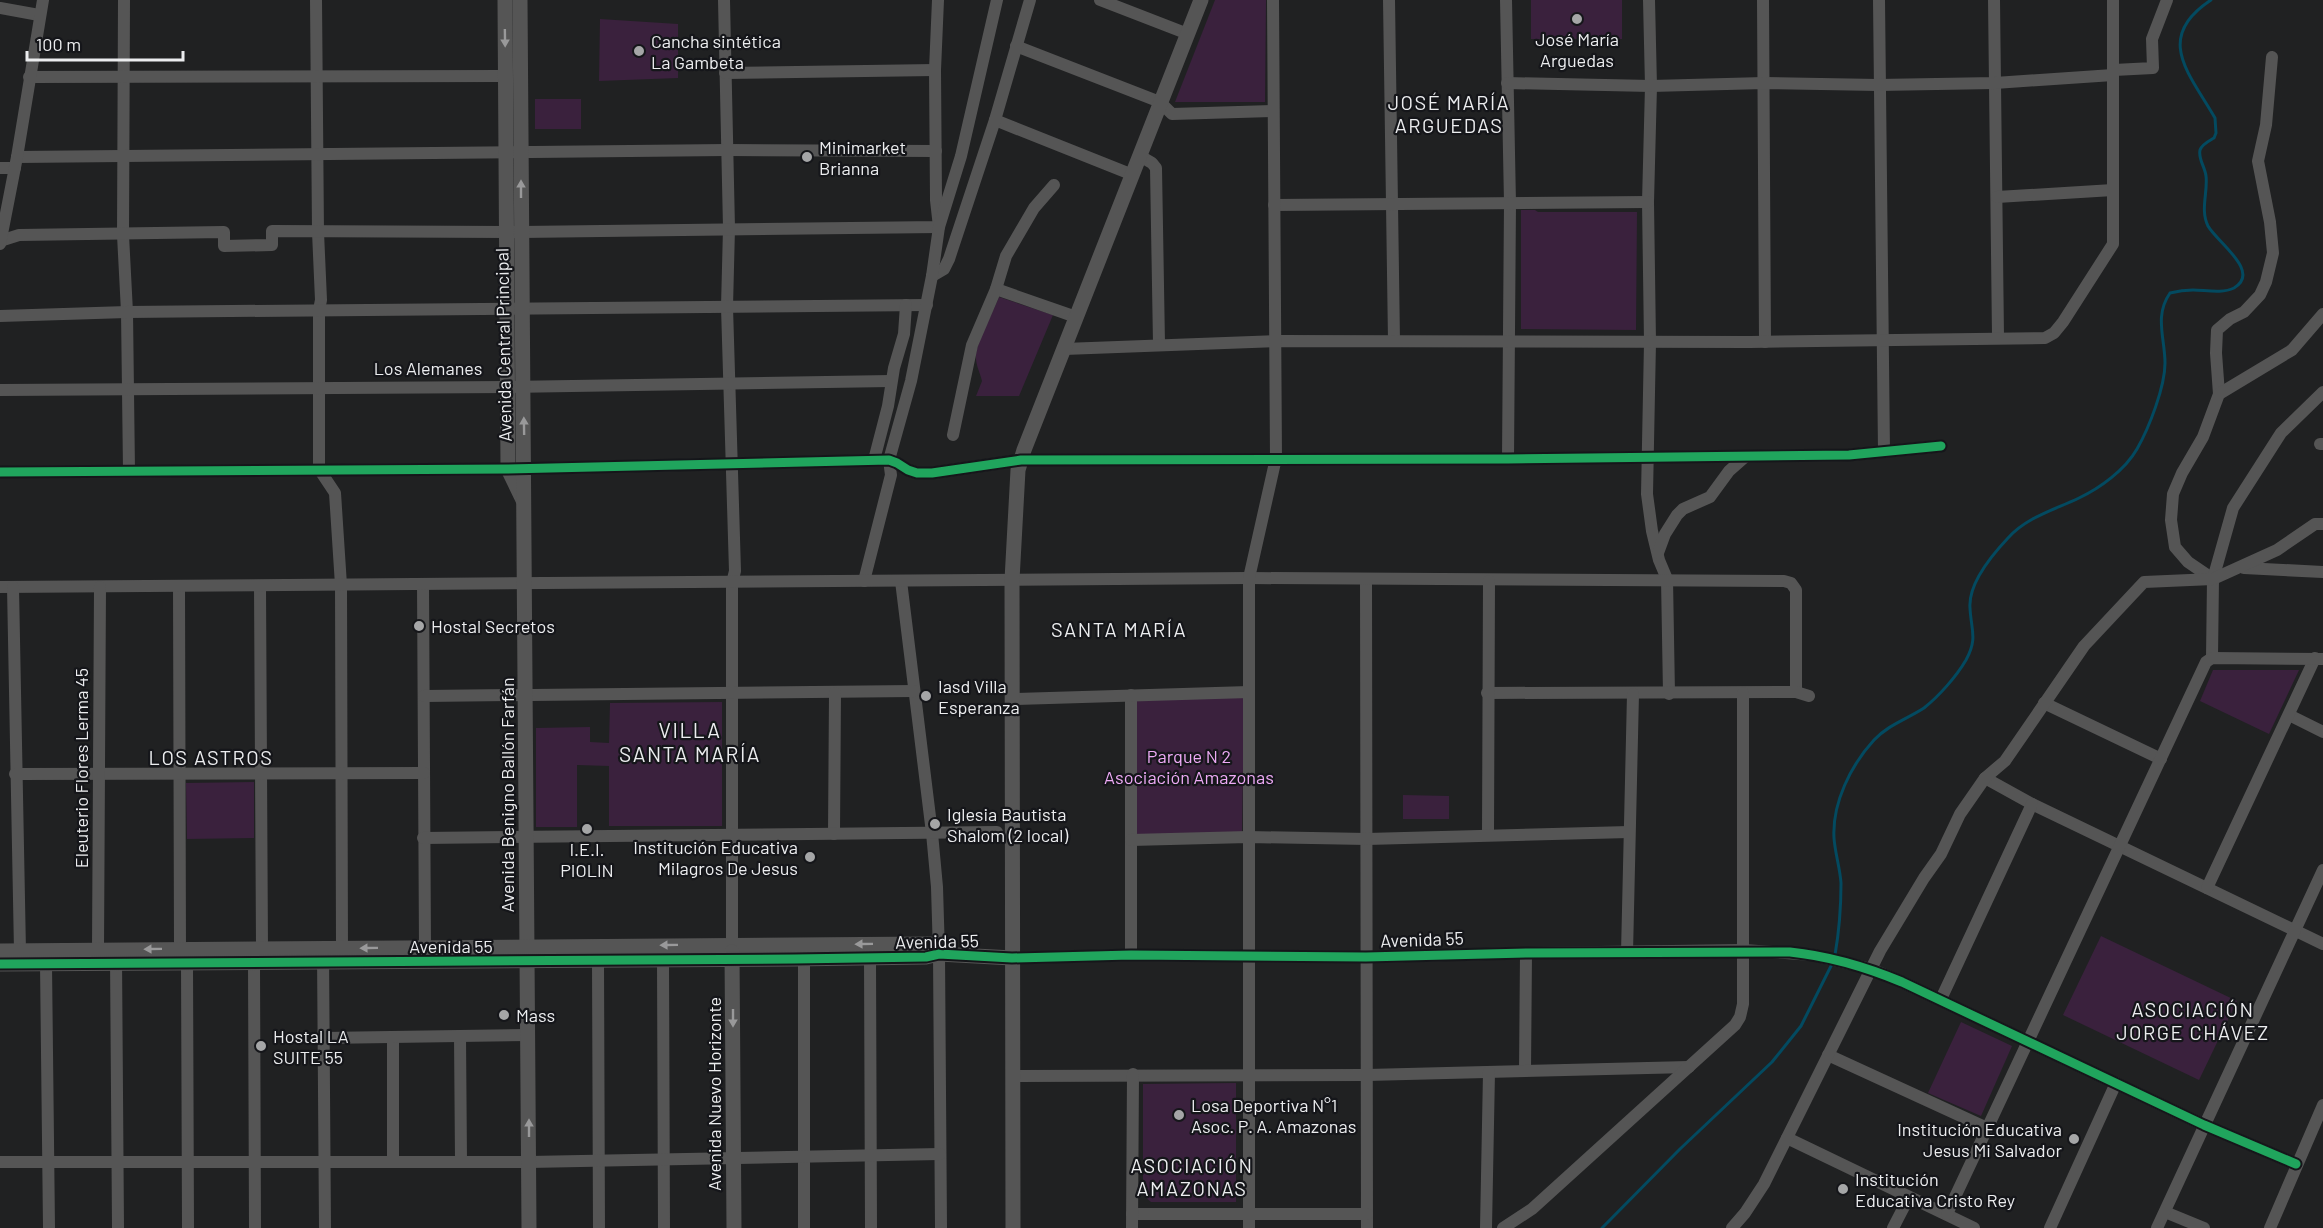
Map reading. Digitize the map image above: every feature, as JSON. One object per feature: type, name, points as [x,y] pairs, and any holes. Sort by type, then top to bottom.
[{"type":"street","points":[[0,242],[43,0]]},
{"type":"street","points":[[124,0],[123,235],[127,312],[129,471]]},
{"type":"street","points":[[316,0],[318,231],[321,300],[318,386],[319,469],[335,493],[341,585],[342,949]]},
{"type":"street","name":"Avenida Central Principal","points":[[505,0],[506,76],[521,231],[522,308],[508,469],[525,505]]},
{"type":"street","name":"Avenida Central Principal","points":[[520,0],[513,153],[505,231],[506,309],[525,468],[525,505]]},
{"type":"street","points":[[724,0],[729,228],[729,383],[735,571],[732,583],[731,693],[732,952]]},
{"type":"street","points":[[938,0],[935,70],[936,216],[939,227]]},
{"type":"street","points":[[864,581],[891,475],[889,460],[911,381],[927,305],[939,227],[961,156],[997,0]]},
{"type":"street","points":[[932,276],[944,269],[949,259],[995,120],[1030,0]]},
{"type":"street","points":[[1100,0],[1188,34]]},
{"type":"street","points":[[1013,1228],[1012,580],[1018,470],[1201,0]]},
{"type":"street","points":[[1249,1228],[1247,956],[1249,578],[1276,458],[1274,0]]},
{"type":"street","points":[[1389,0],[1394,341]]},
{"type":"street","points":[[1506,0],[1510,203],[1508,459]]},
{"type":"street","points":[[1649,0],[1650,342],[1647,494],[1658,553],[1667,579],[1668,694]]},
{"type":"street","points":[[1762,0],[1765,342]]},
{"type":"street","points":[[1879,0],[1878,84],[1884,452]]},
{"type":"street","points":[[1994,0],[1998,337]]},
{"type":"street","points":[[1064,349],[1276,341],[1765,342],[2045,338],[2054,333],[2063,322],[2113,244],[2113,0]]},
{"type":"street","points":[[1507,83],[1651,86],[1764,83],[1995,83],[2153,68],[2152,39],[2168,0]]},
{"type":"street","points":[[0,8],[39,15]]},
{"type":"street","points":[[1016,46],[1160,102],[1168,112],[1177,115],[1273,111]]},
{"type":"street","points":[[2213,579],[2188,562],[2175,547],[2171,520],[2173,494],[2182,473],[2203,437],[2219,394],[2217,330],[2244,312],[2260,295],[2266,282],[2273,253],[2270,222],[2258,161],[2266,125],[2272,57]]},
{"type":"street","points":[[725,73],[935,70]]},
{"type":"street","points":[[29,77],[506,76]]},
{"type":"street","points":[[995,120],[1133,175]]},
{"type":"street","points":[[0,168],[16,162],[124,156],[727,150],[936,151]]},
{"type":"street","points":[[1140,156],[1156,168],[1159,344]]},
{"type":"street","points":[[953,435],[972,345],[996,289],[1006,256],[1034,208],[1054,185]]},
{"type":"street","points":[[1997,197],[2113,190]]},
{"type":"street","points":[[1274,205],[1648,202]]},
{"type":"street","points":[[0,242],[19,235],[225,232],[224,246],[253,246],[272,245],[272,231],[939,227]]},
{"type":"street","points":[[996,289],[1076,317]]},
{"type":"street","points":[[874,460],[904,334],[906,305]]},
{"type":"street","points":[[0,315],[927,305]]},
{"type":"street","points":[[2219,394],[2292,350],[2323,314]]},
{"type":"street","name":"Los Alemanes","points":[[0,390],[891,381]]},
{"type":"street","points":[[2212,658],[2213,579],[2233,508],[2281,434],[2323,392]]},
{"type":"street","points":[[0,472],[508,469],[889,460],[917,473],[932,473],[1021,460],[1508,459],[1849,455],[1941,446]]},
{"type":"street","points":[[1658,553],[1665,534],[1677,514],[1710,497],[1729,471],[1746,456]]},
{"type":"street","name":"Avenida Benigno Ballón Farfán","points":[[525,505],[529,1228]]},
{"type":"street","points":[[1732,1228],[1764,1184],[1871,969],[1908,904],[1941,854],[1960,814],[1985,778],[2005,761],[2084,646],[2144,582],[2213,579],[2277,550],[2315,524],[2323,524]]},
{"type":"street","points":[[2239,568],[2323,572]]},
{"type":"street","points":[[0,587],[1249,578],[1784,581],[1791,583],[1797,590],[1796,692]]},
{"type":"street","points":[[1366,579],[1367,1228]]},
{"type":"street","points":[[901,581],[932,833],[939,954],[941,1228]]},
{"type":"street","points":[[1488,835],[1489,581]]},
{"type":"street","points":[[423,584],[425,948]]},
{"type":"street","points":[[179,586],[180,949]]},
{"type":"street","points":[[260,586],[262,948]]},
{"type":"street","points":[[13,587],[20,951]]},
{"type":"street","name":"Eleuterio Flores Lerma 45","points":[[98,950],[100,587]]},
{"type":"street","points":[[1947,1214],[2206,662],[2212,658],[2319,658],[2289,715],[2207,888]]},
{"type":"street","points":[[424,696],[914,692]]},
{"type":"street","points":[[1012,699],[1249,692]]},
{"type":"street","points":[[1487,693],[1796,692],[1809,696]]},
{"type":"street","points":[[834,834],[835,693]]},
{"type":"street","points":[[1503,1228],[1532,1209],[1735,1025],[1740,1017],[1743,1004],[1744,950],[1743,693]]},
{"type":"street","points":[[1627,953],[1633,694]]},
{"type":"street","points":[[1131,695],[1131,955]]},
{"type":"street","points":[[2044,703],[2161,759]]},
{"type":"street","points":[[2289,715],[2323,732]]},
{"type":"street","points":[[15,774],[179,775],[424,772]]},
{"type":"street","points":[[1985,778],[2032,804],[2323,944]]},
{"type":"street","points":[[1941,999],[2032,804]]},
{"type":"street","points":[[423,838],[997,832]]},
{"type":"street","points":[[1131,840],[1248,837],[1367,839],[1629,832]]},
{"type":"street","points":[[2157,1228],[2323,870]]},
{"type":"street","name":"Avenida 55","points":[[0,951],[98,950],[116,957],[187,963],[254,963],[323,956],[732,952],[930,944],[939,954]]},
{"type":"street","name":"Avenida 55","points":[[0,964],[46,964],[180,949],[262,948],[323,956],[342,949],[425,948],[598,961],[663,961],[732,952],[804,959],[930,957],[939,954],[1012,958],[1131,955],[1366,957],[1744,950],[1813,955],[1871,969],[1941,999],[2204,1125],[2296,1164]]},
{"type":"street","name":"Avenida Nuevo Horizonte","points":[[732,952],[734,1228]]},
{"type":"street","points":[[1525,1071],[1526,953]]},
{"type":"street","points":[[323,956],[325,1228]]},
{"type":"street","points":[[116,957],[118,1228]]},
{"type":"street","points":[[870,958],[871,1228]]},
{"type":"street","points":[[804,959],[804,1228]]},
{"type":"street","points":[[598,961],[599,1228]]},
{"type":"street","points":[[663,961],[664,1228]]},
{"type":"street","points":[[187,963],[188,1228]]},
{"type":"street","points":[[254,963],[255,1228]]},
{"type":"street","points":[[46,964],[50,1228]]},
{"type":"street","points":[[323,1038],[528,1035]]},
{"type":"street","points":[[460,1036],[461,1161]]},
{"type":"street","points":[[393,1037],[393,1162]]},
{"type":"street","points":[[1828,1055],[1987,1128]]},
{"type":"street","points":[[1013,1076],[1367,1075],[1689,1067]]},
{"type":"street","points":[[1486,1228],[1489,1072]]},
{"type":"street","points":[[1132,1228],[1133,1074]]},
{"type":"street","points":[[2050,1228],[2116,1083]]},
{"type":"street","points":[[2270,1228],[2323,1105]]},
{"type":"street","points":[[1787,1138],[1973,1228]]},
{"type":"street","points":[[0,1162],[529,1162],[940,1154]]},
{"type":"street","points":[[1893,1228],[1909,1197]]},
{"type":"street","points":[[2164,1212],[2204,1228]]},
{"type":"street","points":[[1132,1214],[1367,1214]]},
{"type":"green space","points":[[1215,0],[1266,0],[1265,102],[1175,102]]},
{"type":"green space","name":"José María Arguedas","points":[[1531,0],[1622,0],[1622,39],[1531,39]]},
{"type":"green space","name":"Cancha sintética La Gambeta","points":[[600,19],[678,24],[678,78],[599,81]]},
{"type":"green space","points":[[535,99],[581,99],[581,129],[535,129]]},
{"type":"green space","points":[[1521,210],[1637,212],[1636,330],[1521,329]]},
{"type":"green space","points":[[999,297],[1053,315],[1019,396],[976,396],[982,381],[976,361],[977,348]]},
{"type":"green space","points":[[2213,670],[2299,670],[2269,734],[2200,701]]},
{"type":"green space","name":"Parque N 2 Asociación Amazonas","points":[[1244,697],[1242,833],[1135,835],[1135,700]]},
{"type":"green space","points":[[722,702],[722,826],[609,826],[609,766],[577,765],[577,827],[536,827],[536,728],[590,727],[590,742],[609,743],[610,703]]},
{"type":"green space","points":[[254,782],[254,838],[187,839],[186,783]]},
{"type":"green space","points":[[1403,795],[1449,796],[1449,819],[1403,819]]},
{"type":"green space","points":[[2101,936],[2237,1001],[2199,1080],[2063,1015]]},
{"type":"green space","points":[[1961,1022],[2012,1046],[1981,1116],[1928,1093]]},
{"type":"green space","points":[[1236,1083],[1236,1202],[1151,1202],[1143,1195],[1143,1084]]},
{"type":"waterway","points":[[1835,955],[1840,919],[1841,883],[1834,825],[1840,798],[1858,761],[1879,735],[1930,703],[1962,666],[1970,652],[1973,640],[1970,608],[1973,589],[1982,570],[2002,545],[2015,531],[2032,519],[2079,498],[2103,484],[2132,457],[2151,419],[2162,384],[2165,354],[2161,319],[2162,310],[2170,293],[2190,290],[2224,291],[2234,288],[2241,281],[2243,274],[2240,265],[2208,226],[2206,220],[2204,207],[2206,176],[2200,150],[2214,138],[2215,118],[2187,71],[2180,42],[2184,28],[2193,14],[2211,0]]},
{"type":"waterway","points":[[1602,1228],[1680,1149],[1772,1062],[1801,1026],[1833,962]]},
{"type":"cycle path","points":[[0,472],[508,469],[889,460],[917,473],[932,473],[1021,460],[1508,459],[1849,455],[1941,446]]},
{"type":"cycle path","points":[[0,964],[794,959],[926,957],[939,954],[1012,958],[1131,955],[1366,957],[1526,953],[1790,952],[1847,963],[1902,982],[2204,1125],[2296,1164]]},
{"type":"place","name":"José María Arguedas","points":[[1577,19]]},
{"type":"place","name":"Cancha sintética La Gambeta","points":[[639,51]]},
{"type":"place","name":"Minimarket Brianna","points":[[807,157]]},
{"type":"place","name":"Hostal Secretos","points":[[419,626]]},
{"type":"place","name":"Iasd Villa Esperanza","points":[[926,696]]},
{"type":"place","name":"Iglesia Bautista Shalom (2 local)","points":[[935,824]]},
{"type":"place","name":"I.E.I. PIOLIN","points":[[587,829]]},
{"type":"place","name":"Institución Educativa Milagros De Jesus","points":[[810,857]]},
{"type":"place","name":"Mass","points":[[504,1015]]},
{"type":"place","name":"Hostal LA SUITE 55","points":[[261,1046]]},
{"type":"place","name":"Losa Deportiva N°1 Asoc. P. A. Amazonas","points":[[1179,1115]]},
{"type":"place","name":"Institución Educativa Jesus Mi Salvador","points":[[2074,1139]]},
{"type":"place","name":"Institución Educativa Cristo Rey","points":[[1843,1189]]},
{"type":"district","name":"JOSÉ MARÍA ARGUEDAS","points":[[1449,114]]},
{"type":"district","name":"SANTA MARÍA","points":[[1119,629]]},
{"type":"district","name":"VILLA SANTA MARÍA","points":[[690,741]]},
{"type":"district","name":"LOS ASTROS","points":[[211,757]]},
{"type":"district","name":"ASOCIACIÓN JORGE CHÁVEZ","points":[[2193,1020]]},
{"type":"district","name":"ASOCIACIÓN AMAZONAS","points":[[1192,1176]]}]
